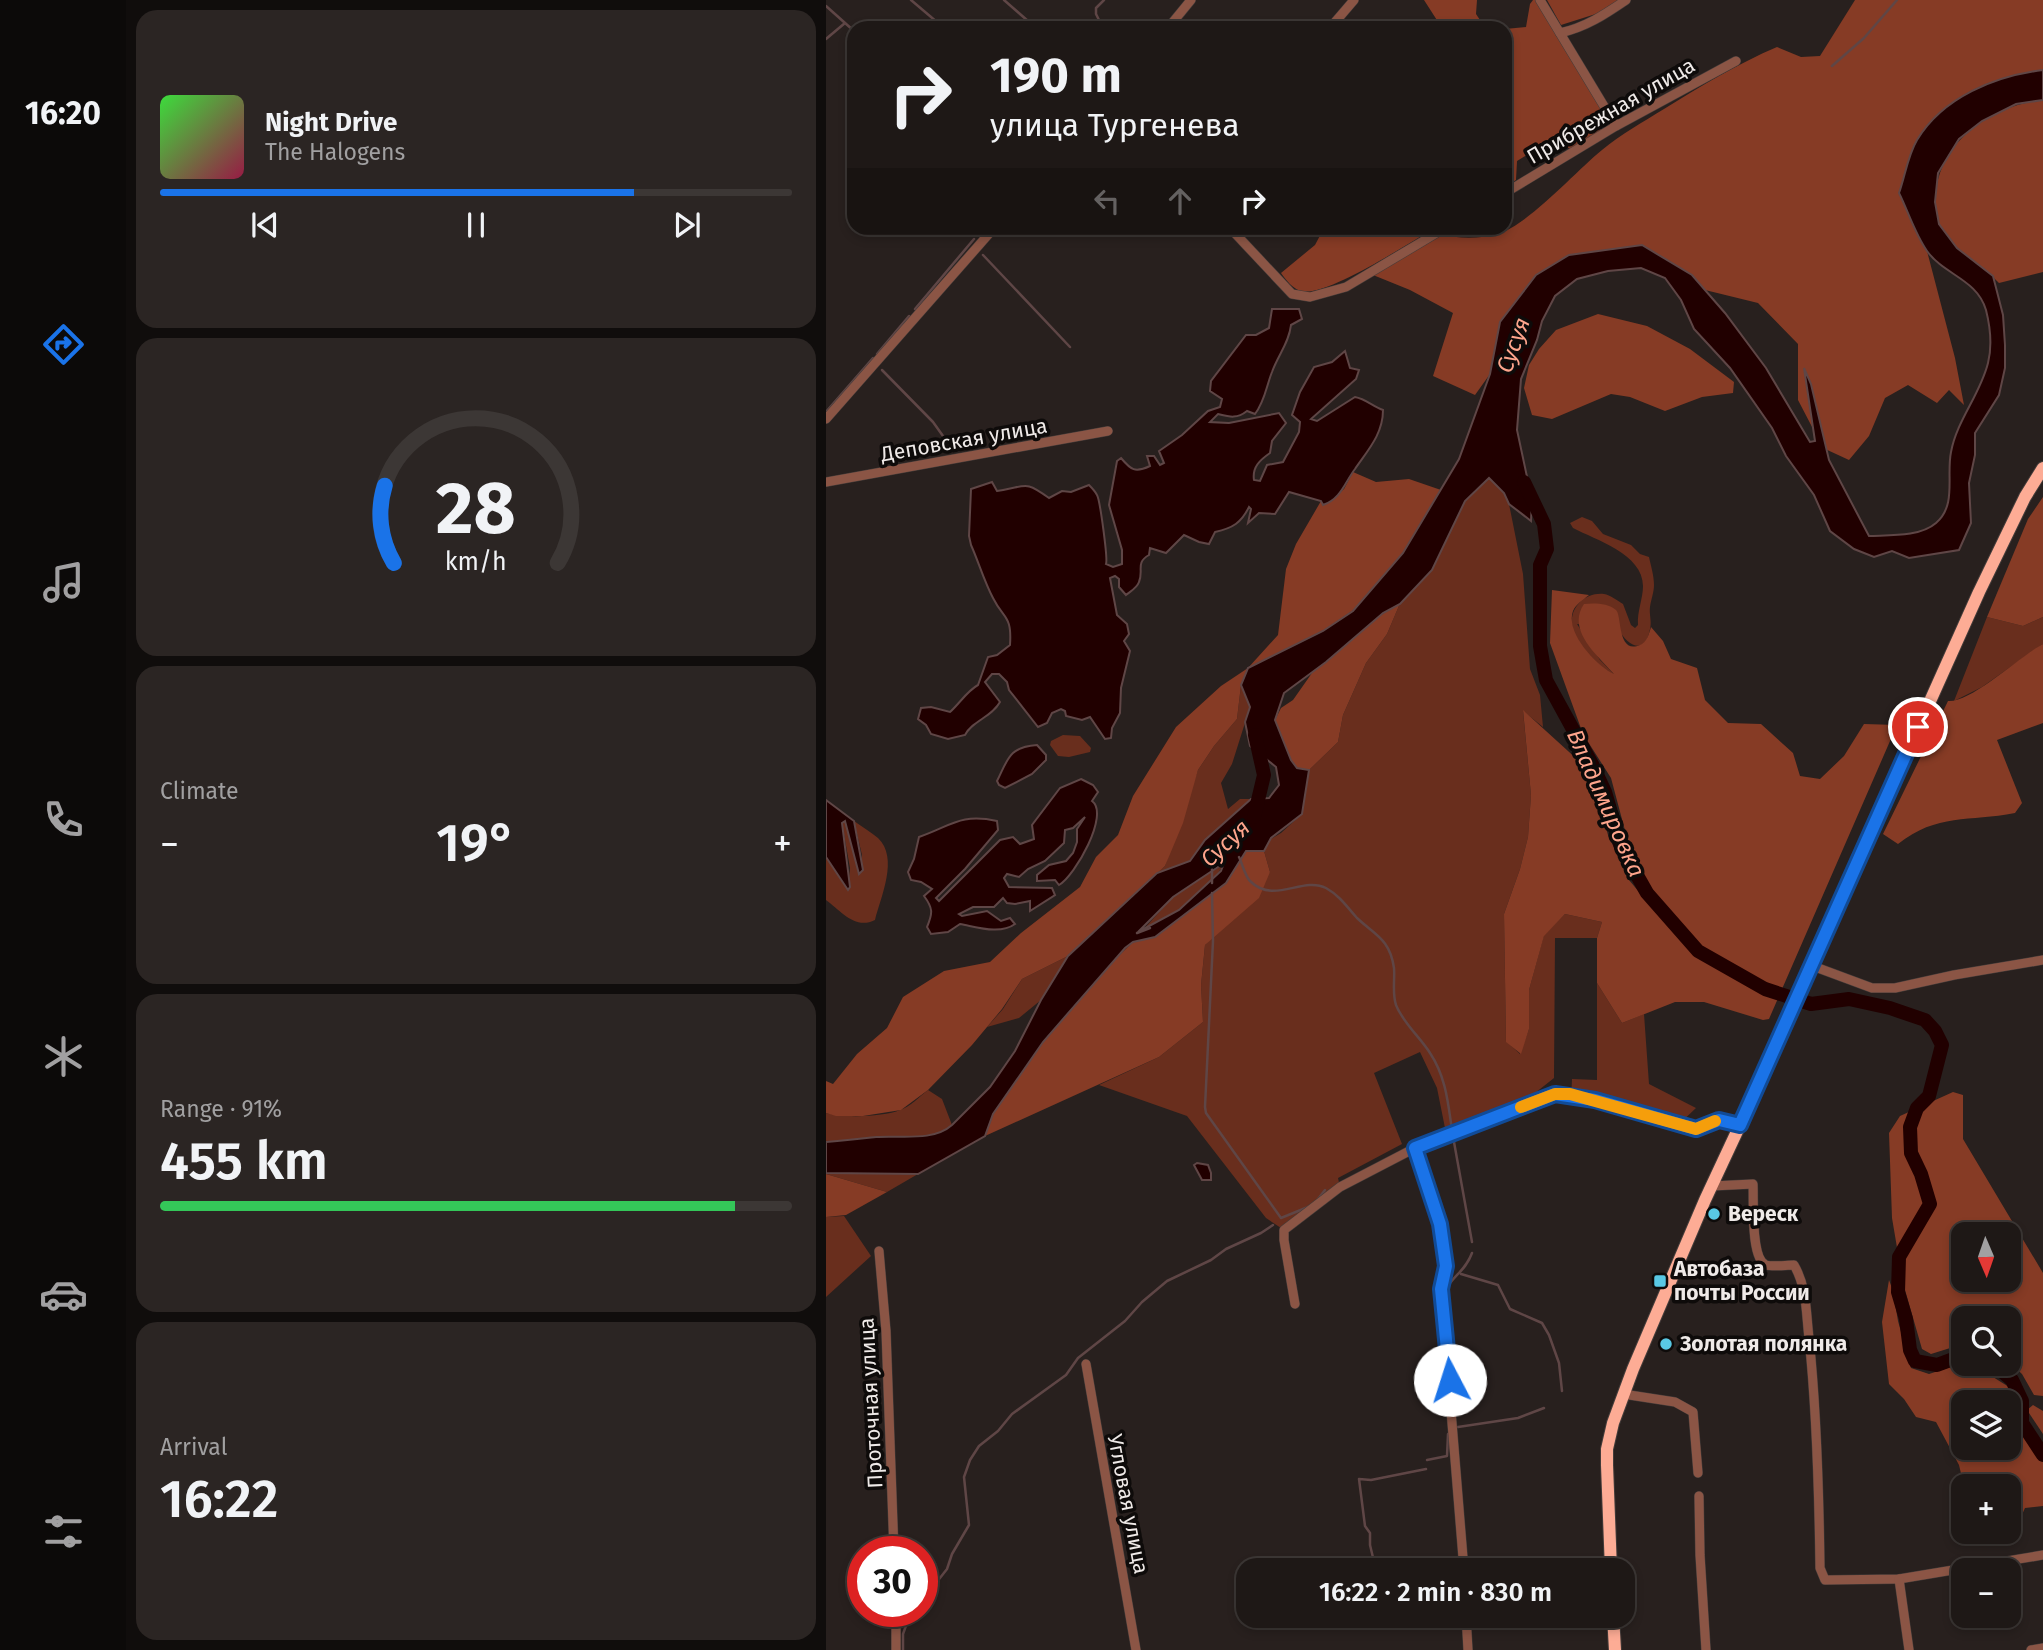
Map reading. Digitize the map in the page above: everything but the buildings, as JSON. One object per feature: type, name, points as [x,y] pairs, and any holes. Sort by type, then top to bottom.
[{"type":"highway","points":[[1611,1558],[1607,1450],[1623,1394],[1810,965],[2014,520],[2043,468]]},
{"type":"highway","points":[[1614,1628],[1615,1650]]},
{"type":"street","points":[[1174,21],[1191,0]]},
{"type":"street","points":[[1336,21],[1354,0]]},
{"type":"street","points":[[1539,0],[1616,126]]},
{"type":"street","points":[[1560,33],[1595,21],[1626,0]]},
{"type":"street","name":"Прибрежная улица","points":[[1512,189],[1616,126],[1736,61]]},
{"type":"street","points":[[826,419],[988,235]]},
{"type":"street","points":[[1237,235],[1292,294],[1310,297],[1346,287],[1433,235]]},
{"type":"street","name":"Деповская улица","points":[[826,482],[1108,432]]},
{"type":"street","points":[[1810,965],[1872,988],[1895,988],[2043,960]]},
{"type":"street","points":[[1295,1304],[1284,1230],[1340,1187],[1415,1148],[1555,1094],[1595,1100],[1696,1129],[1719,1120],[1740,1125]]},
{"type":"street","points":[[1415,1148],[1440,1224],[1446,1266],[1441,1289],[1463,1558]]},
{"type":"street","points":[[1712,1186],[1753,1184],[1758,1259],[1765,1265],[1794,1265],[1802,1279],[1811,1359],[1819,1486],[1819,1568],[1825,1580],[1899,1579],[2043,1555]]},
{"type":"street","name":"Проточная улица","points":[[879,1251],[887,1358],[893,1536]]},
{"type":"street","name":"Угловая улица","points":[[1086,1364],[1136,1650]]},
{"type":"street","points":[[1623,1394],[1675,1402],[1693,1412],[1698,1473]]},
{"type":"street","points":[[1699,1496],[1706,1650]]},
{"type":"street","points":[[1899,1579],[1909,1650]]},
{"type":"street","points":[[896,1627],[896,1650]]},
{"type":"street","points":[[1467,1628],[1468,1650]]},
{"type":"street","points":[[2031,1650],[2043,1648]]},
{"type":"shaded area","points":[[1424,0],[1477,0],[1476,14],[1481,21],[1438,21]]},
{"type":"shaded area","points":[[1537,0],[1601,109],[1601,131],[1570,149],[1553,139],[1517,161],[1516,180],[1512,183],[1512,28],[1526,27],[1530,4]]},
{"type":"shaded area","points":[[1547,0],[1619,0],[1602,12],[1561,25]]},
{"type":"shaded area","points":[[1855,0],[2043,0],[2043,70],[1995,81],[1950,104],[1923,133],[1899,193],[1927,251],[1955,358],[1964,405],[1949,390],[1937,403],[1908,385],[1885,398],[1869,436],[1849,460],[1823,448],[1798,400],[1798,344],[1758,303],[1705,290],[1692,275],[1642,245],[1607,251],[1536,275],[1500,322],[1490,374],[1475,395],[1433,376],[1453,313],[1410,290],[1373,275],[1438,235],[1477,238],[1512,235],[1512,227],[1524,220],[1617,139],[1748,61],[1777,47],[1801,57],[1820,56]]},
{"type":"shaded area","points":[[2043,100],[2043,272],[1999,283],[1945,235],[1937,218],[1936,190],[1949,155],[1974,127],[2007,109]]},
{"type":"shaded area","points":[[1320,235],[1423,235],[1348,278],[1313,291],[1298,290],[1281,273],[1315,245]]},
{"type":"shaded area","points":[[1598,314],[1647,326],[1690,349],[1734,382],[1733,393],[1702,397],[1665,411],[1630,397],[1611,394],[1552,419],[1532,415],[1524,388],[1529,365],[1539,349],[1556,330]]},
{"type":"shaded area","points":[[1353,472],[1376,482],[1409,479],[1441,490],[1403,553],[1355,609],[1323,631],[1248,668],[1278,635],[1286,569],[1296,544],[1321,501],[1344,489]]},
{"type":"shaded area","points":[[1490,478],[1504,493],[1509,504],[1523,574],[1530,669],[1540,695],[1543,727],[1523,711],[1531,795],[1528,837],[1504,914],[1506,1041],[1520,1054],[1529,1029],[1529,990],[1544,935],[1565,914],[1602,922],[1597,938],[1555,938],[1554,1078],[1530,1097],[1445,1128],[1437,1088],[1420,1052],[1374,1073],[1402,1144],[1338,1178],[1340,1187],[1284,1230],[1266,1218],[1187,1116],[1099,1085],[1159,1057],[1203,1022],[1201,985],[1205,945],[1270,872],[1264,851],[1269,840],[1302,814],[1309,770],[1338,742],[1343,715],[1366,663],[1387,634],[1401,601],[1447,536],[1465,501]]},
{"type":"shaded area","points":[[2043,497],[2043,617],[2023,626],[1987,617],[2028,519]]},
{"type":"shaded area","points":[[1582,517],[1592,521],[1603,534],[1631,545],[1640,554],[1649,557],[1654,585],[1650,607],[1651,626],[1644,643],[1636,646],[1631,644],[1618,629],[1577,624],[1600,660],[1617,677],[1596,661],[1577,640],[1572,617],[1577,606],[1586,598],[1604,594],[1623,604],[1631,625],[1635,628],[1638,625],[1643,591],[1641,575],[1635,565],[1617,550],[1573,528],[1570,523]]},
{"type":"shaded area","points":[[1552,590],[1589,595],[1573,611],[1574,629],[1584,648],[1607,670],[1614,674],[1581,633],[1579,614],[1584,604],[1605,605],[1616,610],[1624,640],[1633,647],[1644,642],[1651,627],[1663,641],[1671,659],[1697,668],[1705,700],[1728,723],[1761,724],[1793,753],[1800,776],[1820,779],[1844,756],[1864,724],[1897,725],[1769,1019],[1763,1020],[1704,1002],[1675,1002],[1622,1023],[1597,983],[1597,938],[1602,922],[1565,914],[1544,936],[1529,990],[1529,1029],[1521,1054],[1506,1042],[1504,914],[1528,837],[1531,795],[1523,710],[1590,771],[1608,835],[1629,880],[1655,911],[1627,838],[1611,778],[1583,734],[1550,643]]},
{"type":"shaded area","points":[[1401,601],[1387,634],[1366,663],[1343,715],[1338,742],[1309,770],[1297,768],[1291,760],[1275,720],[1281,708],[1293,700],[1312,673],[1363,628]]},
{"type":"shaded area","points":[[1987,617],[2023,626],[2043,617],[2043,644],[1982,687],[1954,701]]},
{"type":"shaded area","points":[[2043,644],[2043,723],[1997,740],[2022,803],[2015,813],[1940,823],[1912,834],[1898,844],[1883,834],[1948,701],[1969,695]]},
{"type":"shaded area","points":[[1248,668],[1241,685],[1237,719],[1198,770],[1183,823],[1165,866],[1068,956],[1022,979],[1002,1009],[972,1045],[928,1090],[901,1110],[863,1116],[836,1116],[826,1113],[826,1081],[833,1084],[857,1054],[887,1028],[903,997],[944,971],[990,962],[1021,933],[1080,887],[1096,857],[1118,835],[1133,796],[1176,727],[1221,686]]},
{"type":"shaded area","points":[[1241,685],[1250,707],[1232,764],[1221,783],[1228,809],[1240,799],[1251,799],[1205,840],[1190,861],[1157,873],[1165,866],[1198,770],[1237,719]]},
{"type":"shaded area","points":[[1063,735],[1080,736],[1091,748],[1090,752],[1069,757],[1058,756],[1050,745],[1051,741]]},
{"type":"shaded area","points":[[845,821],[859,873],[862,855],[854,821],[878,838],[887,856],[887,878],[881,900],[875,920],[868,922],[861,923],[849,918],[826,900],[826,857],[848,890],[850,868],[842,823]]},
{"type":"shaded area","points":[[1246,851],[1264,851],[1270,872],[1259,898],[1205,945],[1201,985],[1203,1022],[1159,1057],[985,1136],[993,1114],[1043,1042],[1106,968],[1133,942],[1155,937],[1226,883]]},
{"type":"shaded area","points":[[1224,862],[1201,892],[1163,920],[1141,932],[1173,897]]},
{"type":"shaded area","points":[[1068,956],[1041,1000],[1019,1018],[987,1027],[1003,1009],[1022,979]]},
{"type":"shaded area","points":[[1597,983],[1622,1023],[1644,1014],[1649,1084],[1696,1108],[1675,1128],[1571,1102],[1572,1079],[1597,1080]]},
{"type":"shaded area","points":[[928,1090],[942,1099],[952,1125],[944,1130],[926,1136],[826,1142],[826,1113],[863,1116],[893,1112],[904,1109]]},
{"type":"shaded area","points":[[1953,1092],[1963,1095],[1963,1139],[2013,1222],[1951,1222],[1951,1292],[2021,1292],[2021,1236],[2043,1273],[2043,1396],[2034,1395],[2021,1373],[2021,1306],[1951,1306],[1951,1348],[1931,1354],[1922,1349],[1903,1283],[1892,1218],[1889,1133],[1900,1116]]},
{"type":"shaded area","points":[[826,1174],[918,1174],[887,1192]]},
{"type":"shaded area","points":[[826,1174],[887,1192],[846,1215],[826,1217]]},
{"type":"shaded area","points":[[844,1216],[871,1256],[826,1297],[826,1217]]},
{"type":"shaded area","points":[[1889,1280],[1911,1368],[1929,1374],[1951,1367],[1951,1376],[1991,1376],[2009,1387],[2009,1390],[1951,1390],[1951,1450],[1936,1422],[1916,1417],[1904,1399],[1889,1384],[1882,1322]]},
{"type":"shaded area","points":[[2033,1405],[2043,1411],[2043,1434],[2027,1410]]},
{"type":"shaded area","points":[[2021,1432],[2043,1457],[2043,1506],[2025,1508],[2021,1517],[2021,1474],[1961,1474],[1956,1460],[2021,1460]]},
{"type":"water","points":[[2043,70],[2043,100],[2016,104],[1982,121],[1959,139],[1938,173],[1935,202],[1939,224],[1957,248],[1993,276],[2003,315],[2005,345],[2005,368],[1999,395],[1975,433],[1975,455],[1969,483],[1971,523],[1959,550],[1909,558],[1892,551],[1874,557],[1854,549],[1830,531],[1814,495],[1786,456],[1772,428],[1730,368],[1694,329],[1681,300],[1665,278],[1641,268],[1608,271],[1577,279],[1555,296],[1542,321],[1521,379],[1517,430],[1532,500],[1531,521],[1509,504],[1504,493],[1489,478],[1465,501],[1432,570],[1400,604],[1383,613],[1326,662],[1284,693],[1275,720],[1291,760],[1297,768],[1309,770],[1302,814],[1271,838],[1264,851],[1246,851],[1226,883],[1155,937],[1133,942],[1125,948],[1043,1042],[993,1114],[985,1136],[918,1174],[826,1173],[826,1142],[926,1136],[952,1125],[990,1087],[1015,1051],[1041,1000],[1068,956],[1157,873],[1190,861],[1205,840],[1251,799],[1269,798],[1279,785],[1276,767],[1250,746],[1245,722],[1250,707],[1241,685],[1248,668],[1323,631],[1353,611],[1403,553],[1459,459],[1490,374],[1500,322],[1536,275],[1569,255],[1642,245],[1692,275],[1725,313],[1766,368],[1810,442],[1815,441],[1804,368],[1811,384],[1829,460],[1869,536],[1913,533],[1936,523],[1949,499],[1950,461],[1954,440],[1988,363],[1989,330],[1982,300],[1968,284],[1942,266],[1927,251],[1899,193],[1917,140],[1941,112],[1989,83]],"holes":[[[1224,863],[1221,871],[1179,910],[1138,932],[1173,897]]]},
{"type":"water","points":[[1272,309],[1299,309],[1302,319],[1291,325],[1258,409],[1255,414],[1247,411],[1237,416],[1218,414],[1210,422],[1229,423],[1279,413],[1286,423],[1272,441],[1270,453],[1256,468],[1254,480],[1260,481],[1267,465],[1283,462],[1299,432],[1300,422],[1292,415],[1300,392],[1314,367],[1332,362],[1345,351],[1350,368],[1359,370],[1356,379],[1311,419],[1317,421],[1355,397],[1383,410],[1374,441],[1334,499],[1323,505],[1321,501],[1289,492],[1275,514],[1259,513],[1248,523],[1251,509],[1249,507],[1236,524],[1215,532],[1209,544],[1184,535],[1166,553],[1150,548],[1149,555],[1141,564],[1138,584],[1126,595],[1119,587],[1119,579],[1115,576],[1110,578],[1117,615],[1127,624],[1129,634],[1124,641],[1130,651],[1121,688],[1120,713],[1112,728],[1111,738],[1105,739],[1090,717],[1082,720],[1066,716],[1061,709],[1052,713],[1047,723],[1038,727],[999,674],[992,674],[985,682],[1000,702],[992,712],[965,735],[948,739],[931,734],[926,725],[918,719],[921,708],[931,707],[950,712],[978,685],[988,657],[997,655],[1010,645],[1008,623],[990,592],[971,545],[971,489],[992,482],[997,491],[1029,486],[1049,498],[1062,491],[1071,492],[1089,485],[1098,499],[1106,564],[1113,567],[1122,564],[1122,550],[1109,505],[1117,461],[1121,458],[1137,470],[1150,466],[1147,456],[1154,456],[1160,465],[1164,463],[1159,451],[1182,435],[1208,411],[1220,407],[1222,399],[1210,391],[1211,381],[1246,335],[1256,335],[1269,328]]},
{"type":"water","points":[[1037,745],[1046,755],[1046,760],[1032,774],[1005,788],[999,785],[997,781],[1007,760],[1015,751]]},
{"type":"water","points":[[1081,779],[1093,785],[1098,792],[1092,801],[1097,818],[1088,845],[1066,879],[1059,885],[1055,880],[1037,881],[1037,875],[1049,865],[1066,861],[1073,853],[1077,842],[1077,829],[1085,817],[1073,828],[1065,830],[1064,843],[1045,861],[1019,877],[1007,874],[1004,878],[1009,887],[1052,888],[1055,895],[1030,911],[1030,901],[1015,904],[1007,903],[1003,898],[994,907],[973,907],[959,914],[962,916],[987,911],[1001,921],[1010,918],[1015,924],[1009,927],[988,929],[960,924],[948,932],[931,934],[927,927],[931,911],[924,896],[932,889],[921,882],[911,880],[908,872],[919,837],[964,820],[997,821],[998,830],[936,898],[939,901],[1000,840],[1013,837],[1020,844],[1034,839],[1032,825],[1060,788]]},
{"type":"water","points":[[826,800],[854,821],[863,870],[859,874],[845,821],[842,823],[850,887],[848,890],[826,857]]},
{"type":"water","points":[[1194,1165],[1208,1165],[1211,1180],[1202,1180]]},
{"type":"waterway","points":[[911,0],[936,21]]},
{"type":"waterway","points":[[1004,0],[1028,21]]},
{"type":"waterway","points":[[1100,21],[1096,8],[1104,0]]},
{"type":"waterway","points":[[1832,66],[1864,38],[1897,0]]},
{"type":"waterway","points":[[826,6],[847,25]]},
{"type":"waterway","points":[[826,39],[845,23]]},
{"type":"waterway","points":[[915,309],[974,239]]},
{"type":"waterway","points":[[983,255],[1070,347]]},
{"type":"waterway","points":[[877,354],[909,316]]},
{"type":"waterway","points":[[826,412],[873,358]]},
{"type":"waterway","points":[[882,370],[933,422],[948,443]]},
{"type":"waterway","name":"Владимировка","points":[[1524,482],[1544,524],[1547,549],[1540,565],[1540,646],[1546,680],[1592,764],[1605,792],[1621,847],[1647,893],[1698,951],[1765,989],[1811,1004],[1849,999],[1890,1008],[1925,1020],[1942,1045],[1929,1096],[1917,1108],[1910,1127],[1911,1153],[1930,1204],[1899,1257],[1898,1292],[1906,1319],[1910,1350],[1915,1361],[1937,1365],[1951,1360]]},
{"type":"waterway","name":"Сусуя","points":[[1254,817],[1264,775],[1255,735]]},
{"type":"waterway","points":[[1239,857],[1248,879],[1259,888],[1269,891],[1307,885],[1326,888],[1385,944],[1394,968],[1396,1005],[1440,1071],[1452,1130]]},
{"type":"waterway","points":[[1212,869],[1212,883]]},
{"type":"waterway","points":[[1212,893],[1213,941],[1206,1113],[1281,1218],[1308,1207]]},
{"type":"waterway","points":[[1137,933],[1150,928]]},
{"type":"waterway","points":[[1454,1142],[1472,1242]]},
{"type":"waterway","points":[[1318,1199],[1325,1190]]},
{"type":"waterway","points":[[938,1581],[947,1569],[952,1554],[969,1525],[964,1477],[979,1446],[998,1431],[1012,1414],[1066,1375],[1078,1358],[1125,1321],[1167,1281],[1273,1225]]},
{"type":"waterway","points":[[1445,1291],[1472,1253]]},
{"type":"waterway","points":[[1461,1274],[1498,1285],[1510,1309],[1542,1323],[1559,1363],[1562,1391]]},
{"type":"waterway","points":[[1436,1296],[1441,1347]]},
{"type":"waterway","name":"Владимировка","points":[[2007,1376],[2022,1401],[2022,1423],[2043,1455]]},
{"type":"waterway","points":[[1458,1427],[1518,1418],[1544,1408]]},
{"type":"waterway","points":[[1427,1460],[1447,1456],[1448,1434]]},
{"type":"waterway","points":[[1373,1558],[1370,1533],[1365,1526],[1359,1479],[1371,1480],[1426,1469]]},
{"type":"waterway","points":[[903,1650],[906,1627]]},
{"type":"slow traffic","points":[[1521,1107],[1555,1094],[1570,1094],[1696,1129],[1715,1121]]},
{"type":"place","name":"Вереск","points":[[1714,1214]]},
{"type":"place","name":"Автобаза почты России","points":[[1660,1281]]},
{"type":"place","name":"Золотая полянка","points":[[1666,1344]]},
{"type":"route","points":[[1450,1380],[1441,1289],[1446,1266],[1440,1224],[1415,1148],[1555,1094],[1570,1094],[1595,1100],[1696,1129],[1719,1120],[1740,1125],[1918,727]]}]
